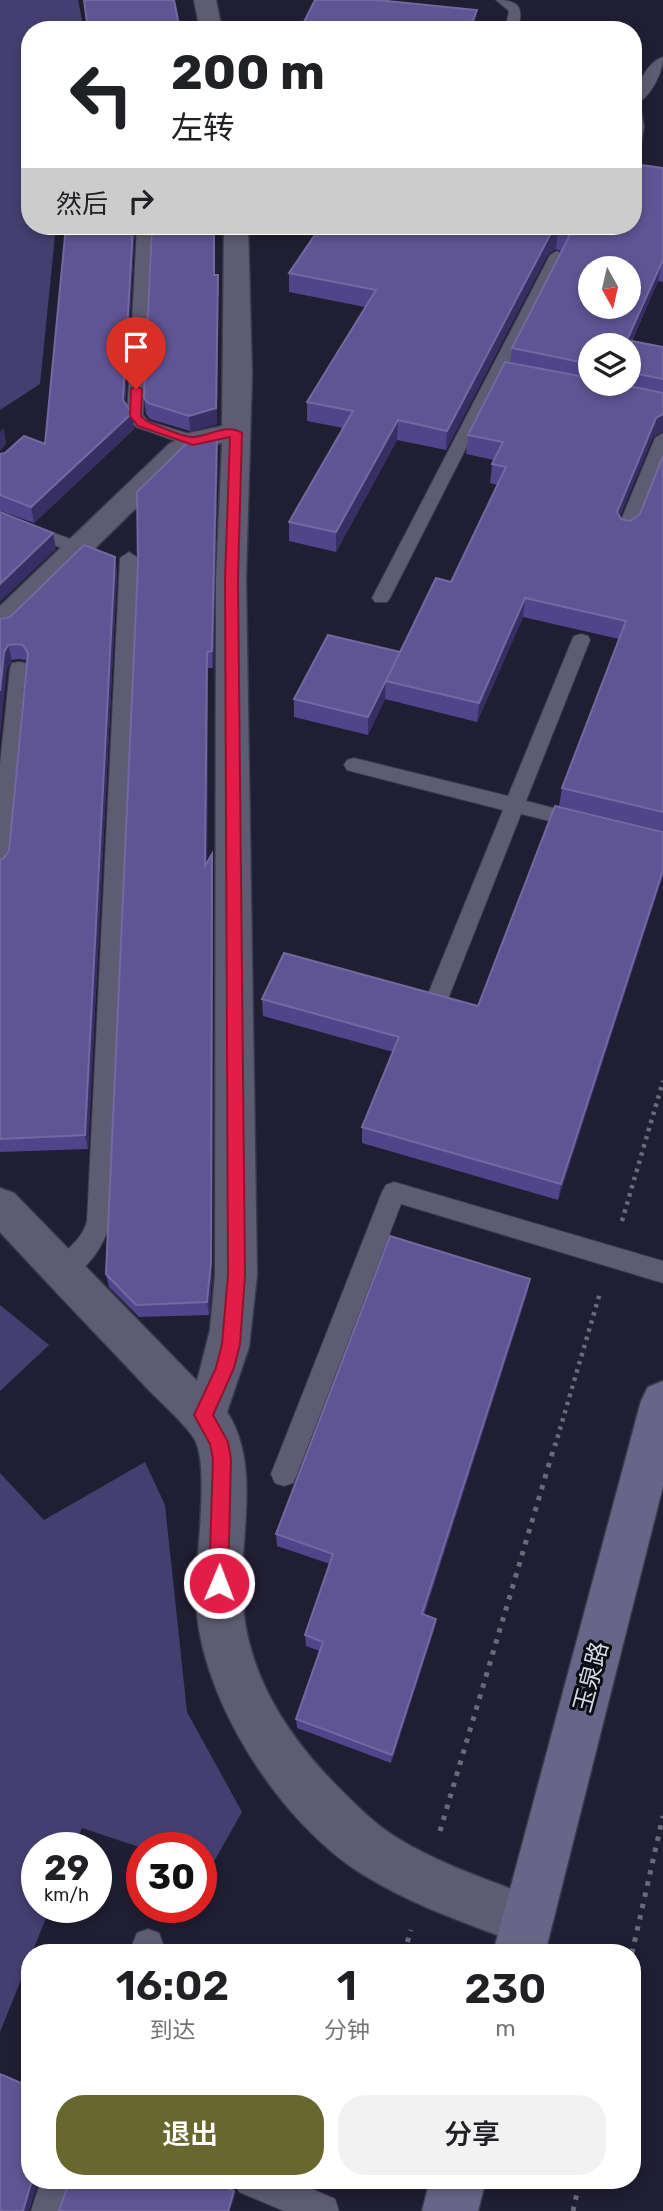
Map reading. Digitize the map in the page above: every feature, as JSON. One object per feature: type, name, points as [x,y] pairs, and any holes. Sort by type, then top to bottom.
[{"type":"street","points":[[205,0],[209,21]]},
{"type":"street","points":[[203,1415],[225,1368],[231,1344],[236,1286],[231,579],[236,433],[236,235]]},
{"type":"street","points":[[0,624],[179,450],[193,441],[211,435],[236,433]]},
{"type":"street","points":[[0,1205],[203,1415],[219,1442],[222,1459],[219,1604],[225,1647],[247,1710],[265,1740],[297,1781],[336,1820],[378,1856],[523,1937]]},
{"type":"street","name":"玉泉路","points":[[523,1937],[663,1401]]},
{"type":"street","points":[[450,2211],[456,2189]]},
{"type":"lane","points":[[502,0],[516,10],[514,21]]},
{"type":"lane","points":[[642,93],[646,90],[653,68],[663,61]]},
{"type":"lane","points":[[144,235],[135,416],[142,424],[193,441]]},
{"type":"lane","points":[[381,598],[503,373],[556,256]]},
{"type":"lane","points":[[625,532],[663,438]]},
{"type":"lane","points":[[0,518],[78,548]]},
{"type":"lane","points":[[63,1270],[88,1250],[96,1236],[99,1221],[129,558]]},
{"type":"lane","points":[[439,994],[581,640]]},
{"type":"lane","points":[[0,866],[19,668]]},
{"type":"lane","points":[[354,765],[596,825]]},
{"type":"lane","points":[[284,1474],[394,1192],[663,1272]]},
{"type":"lane","points":[[47,2211],[55,2189]]},
{"type":"lane","points":[[272,2189],[323,2211]]},
{"type":"path","points":[[407,1944],[663,1081]]},
{"type":"path","points":[[634,1944],[663,1816]]},
{"type":"path","points":[[573,2211],[578,2189]]},
{"type":"shaded area","points":[[0,0],[78,0],[82,21],[21,21],[21,235],[55,235],[40,384],[0,410]]},
{"type":"shaded area","points":[[0,1305],[49,1345],[0,1391]]},
{"type":"shaded area","points":[[145,1462],[165,1505],[187,1712],[242,1812],[217,1856],[217,1832],[126,1832],[126,1843],[112,1838],[112,1832],[94,1832],[82,1828],[80,1832],[21,1832],[21,1923],[44,1923],[35,1944],[21,1944],[21,1980],[0,2032],[0,1473],[44,1520]]},
{"type":"building","points":[[84,0],[174,0],[178,21],[87,21]]},
{"type":"building","points":[[315,0],[377,0],[477,10],[473,21],[304,21]]},
{"type":"building","points":[[642,165],[663,168],[663,263],[641,309],[641,256],[578,256],[578,319],[636,319],[630,333],[578,333],[578,362],[512,348],[568,235],[642,235]]},
{"type":"building","points":[[65,235],[132,235],[123,400],[132,413],[31,507],[0,495],[0,454],[5,453],[24,436],[45,444]]},
{"type":"building","points":[[152,235],[214,235],[214,275],[218,275],[216,408],[189,416],[148,403],[144,398]]},
{"type":"building","points":[[315,235],[550,235],[447,431],[398,420],[336,532],[289,522],[353,411],[307,402],[376,290],[289,273]]},
{"type":"building","points":[[641,343],[663,347],[663,379],[641,375]]},
{"type":"building","points":[[505,362],[578,376],[578,396],[641,396],[641,388],[663,393],[663,414],[656,418],[617,512],[621,519],[630,521],[640,514],[663,456],[663,812],[562,788],[626,621],[525,598],[479,703],[386,681],[436,578],[451,582],[506,467],[492,464],[503,442],[468,435]]},
{"type":"building","points":[[217,431],[212,651],[207,652],[205,866],[212,854],[211,1262],[207,1302],[136,1305],[106,1274],[138,564],[137,492],[189,441]]},
{"type":"building","points":[[0,512],[53,533],[0,584]]},
{"type":"building","points":[[84,545],[115,557],[85,1135],[0,1139],[0,860],[9,851],[28,653],[23,645],[8,645],[4,652],[0,691],[0,619],[10,617]]},
{"type":"building","points":[[328,635],[400,652],[368,717],[294,699]]},
{"type":"building","points":[[555,806],[663,832],[663,870],[561,1184],[362,1127],[399,1037],[262,999],[284,953],[478,1006]]},
{"type":"building","points":[[390,1236],[530,1279],[422,1614],[436,1619],[392,1755],[296,1719],[323,1642],[305,1635],[333,1554],[276,1534]]},
{"type":"building","points":[[0,2074],[21,2083],[21,2189],[29,2189],[23,2211],[0,2211]]},
{"type":"building","points":[[67,2189],[234,2191],[228,2211],[59,2211]]},
{"type":"route","points":[[136,389],[135,416],[142,424],[193,441],[211,435],[236,433],[231,579],[236,1275],[231,1344],[225,1368],[203,1415],[213,1428],[222,1459],[219,1583]]}]
